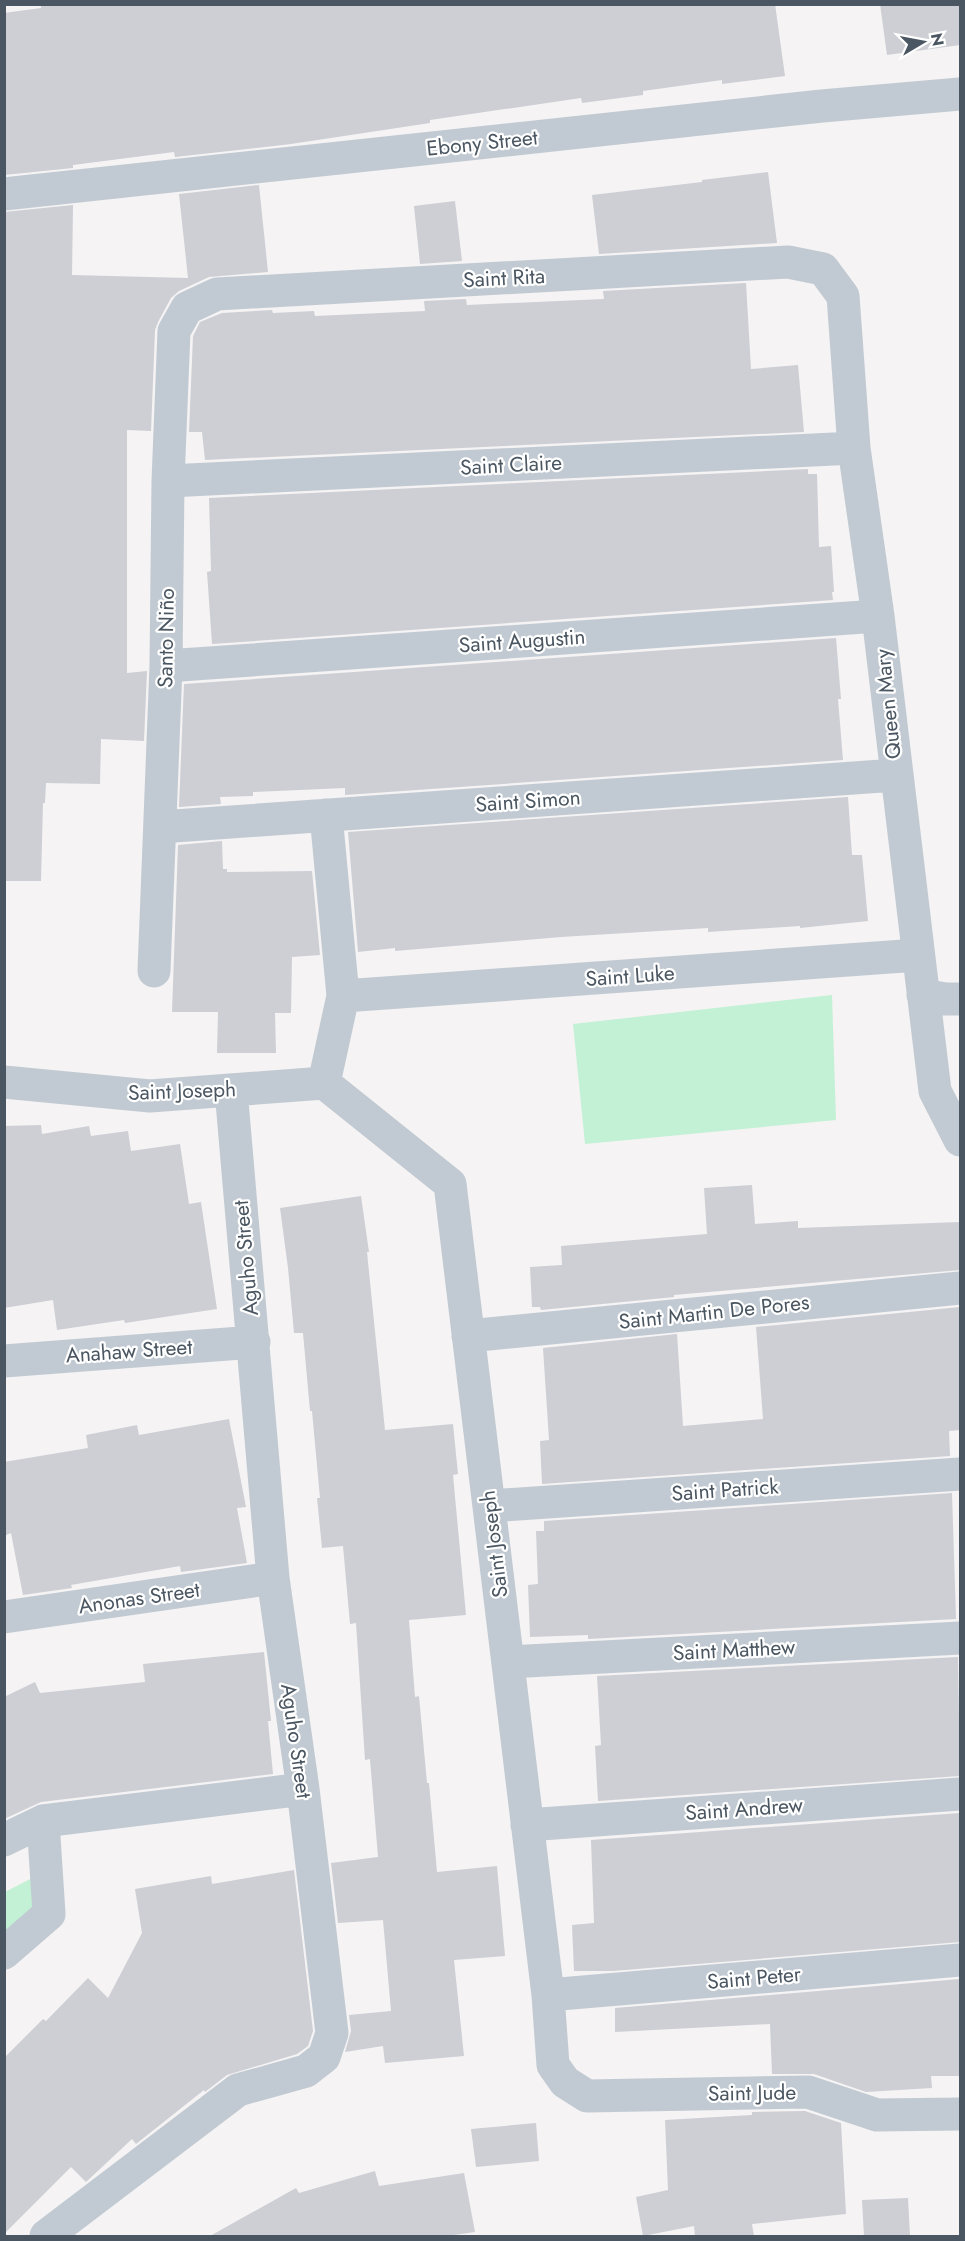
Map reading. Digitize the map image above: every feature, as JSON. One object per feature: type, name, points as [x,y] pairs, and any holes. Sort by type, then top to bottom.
[{"type":"street","name":"Ebony Street","points":[[4,194],[960,93]]},
{"type":"street","name":"Saint Rita","points":[[187,308],[217,294],[788,262],[823,269]]},
{"type":"street","name":"Queen Mary","points":[[823,269],[843,296],[854,448],[878,616],[935,1091],[960,1140]]},
{"type":"street","name":"Santo Niño","points":[[154,971],[166,666],[168,481],[174,331],[187,308]]},
{"type":"street","name":"Saint Claire","points":[[168,481],[854,448]]},
{"type":"street","name":"Saint Augustin","points":[[166,666],[878,616]]},
{"type":"street","name":"Saint Simon","points":[[160,827],[896,775]]},
{"type":"street","points":[[324,1083],[343,996],[326,815]]},
{"type":"street","name":"Saint Luke","points":[[343,996],[918,955]]},
{"type":"street","points":[[923,995],[960,999]]},
{"type":"street","name":"Saint Joseph","points":[[4,1082],[150,1096],[324,1083],[450,1184],[548,1995],[553,2065]]},
{"type":"street","name":"Aguho Street","points":[[46,2236],[238,2090],[306,2072],[324,2057],[332,2033],[303,1789],[273,1578],[231,1090]]},
{"type":"street","name":"Saint Martin De Pores","points":[[468,1336],[960,1288]]},
{"type":"street","name":"Anahaw Street","points":[[4,1360],[254,1342]]},
{"type":"street","name":"Saint Patrick","points":[[489,1506],[960,1474]]},
{"type":"street","name":"Anonas Street","points":[[4,1617],[273,1578]]},
{"type":"street","name":"Saint Matthew","points":[[508,1662],[960,1638]]},
{"type":"street","points":[[4,1840],[43,1821],[303,1789]]},
{"type":"street","name":"Saint Andrew","points":[[527,1825],[960,1794]]},
{"type":"street","points":[[4,1953],[49,1914],[43,1821]]},
{"type":"street","name":"Saint Peter","points":[[548,1995],[960,1960]]},
{"type":"street","name":"Saint Jude","points":[[553,2065],[565,2082],[587,2096],[808,2092],[877,2115],[960,2114]]},
{"type":"green space","points":[[832,995],[836,1120],[585,1144],[573,1024]]},
{"type":"green space","points":[[36,1876],[40,1910],[5,1943],[5,1892]]},
{"type":"building","points":[[41,4],[775,4],[785,76],[722,84],[722,80],[643,91],[643,95],[582,103],[581,98],[430,120],[430,123],[291,144],[175,157],[174,152],[73,165],[73,168],[4,175],[4,13],[41,8]]},
{"type":"building","points":[[880,4],[960,4],[960,45],[887,55]]},
{"type":"building","points":[[768,172],[777,243],[599,254],[592,195]]},
{"type":"building","points":[[259,185],[268,272],[209,277],[179,291],[171,298],[155,330],[151,431],[127,430],[127,673],[147,671],[144,741],[101,739],[100,784],[46,783],[45,803],[43,803],[41,881],[4,881],[4,212],[73,205],[72,275],[188,278],[179,194]]},
{"type":"building","points":[[455,201],[462,261],[420,264],[414,206]]},
{"type":"building","points":[[746,283],[751,369],[798,365],[804,432],[205,460],[202,432],[189,432],[193,336],[200,322],[222,313],[272,310],[273,313],[314,311],[315,316],[425,311],[424,301],[466,299],[467,305],[604,299],[603,291]]},
{"type":"building","points":[[808,469],[808,474],[817,474],[819,547],[831,546],[833,600],[212,644],[207,572],[211,571],[209,498]]},
{"type":"building","points":[[836,638],[843,760],[345,795],[345,788],[253,792],[253,796],[220,797],[221,804],[179,807],[184,684]]},
{"type":"building","points":[[848,797],[852,855],[862,855],[868,921],[800,928],[800,926],[708,932],[708,928],[358,952],[348,832]]},
{"type":"building","points":[[222,841],[223,869],[227,869],[227,872],[312,871],[320,955],[292,957],[291,1013],[275,1013],[276,1053],[217,1053],[218,1012],[172,1012],[178,845]]},
{"type":"building","points":[[41,1125],[42,1134],[89,1126],[91,1136],[128,1131],[131,1151],[180,1144],[189,1204],[201,1202],[217,1309],[125,1323],[124,1320],[57,1330],[53,1300],[4,1308],[4,1126]]},
{"type":"building","points":[[752,1185],[755,1224],[798,1221],[798,1228],[960,1222],[960,1270],[674,1295],[674,1297],[541,1310],[540,1307],[532,1307],[530,1267],[562,1265],[561,1246],[707,1234],[704,1188]]},
{"type":"building","points":[[361,1196],[369,1252],[367,1252],[385,1430],[453,1424],[458,1474],[453,1475],[466,1615],[409,1620],[415,1697],[419,1696],[437,1872],[497,1866],[505,1956],[454,1960],[464,2056],[385,2063],[383,2046],[345,2052],[351,2031],[349,2015],[391,2011],[383,1920],[338,1923],[331,1863],[378,1857],[370,1759],[365,1760],[356,1623],[350,1624],[343,1546],[322,1548],[317,1498],[320,1498],[303,1333],[294,1333],[280,1208]]},
{"type":"building","points":[[960,1307],[960,1430],[949,1431],[950,1456],[542,1484],[540,1441],[549,1440],[543,1348],[677,1334],[683,1426],[763,1419],[756,1327]]},
{"type":"building","points":[[229,1419],[246,1507],[237,1508],[247,1563],[181,1572],[180,1566],[71,1585],[72,1588],[23,1595],[11,1533],[4,1536],[4,1462],[88,1448],[86,1435],[137,1425],[139,1435]]},
{"type":"building","points":[[952,1493],[956,1619],[588,1639],[588,1635],[530,1637],[528,1585],[538,1584],[536,1531],[544,1531],[544,1521]]},
{"type":"building","points":[[264,1652],[271,1721],[268,1721],[273,1774],[41,1802],[4,1819],[4,1697],[35,1682],[40,1693],[145,1682],[143,1664]]},
{"type":"building","points":[[958,1657],[960,1776],[598,1801],[595,1746],[601,1745],[597,1676]]},
{"type":"building","points":[[960,1813],[960,1942],[613,1971],[574,1971],[572,1925],[594,1923],[591,1840]]},
{"type":"building","points":[[294,1870],[313,2031],[308,2046],[297,2054],[227,2075],[205,2092],[204,2090],[136,2144],[132,2139],[86,2182],[71,2167],[4,2234],[4,2058],[43,2019],[46,2021],[88,1978],[108,1998],[142,1933],[135,1889],[211,1876],[212,1884]]},
{"type":"building","points":[[960,1979],[960,2076],[931,2076],[932,2088],[866,2092],[814,2074],[772,2074],[770,2024],[615,2032],[615,2008]]},
{"type":"building","points":[[805,2111],[841,2123],[846,2214],[752,2224],[754,2236],[695,2236],[694,2226],[643,2236],[636,2197],[668,2190],[665,2120],[752,2115],[752,2112]]},
{"type":"building","points":[[536,2123],[539,2161],[476,2167],[471,2129]]},
{"type":"building","points":[[375,2171],[379,2186],[464,2173],[475,2232],[447,2236],[210,2236],[296,2188],[299,2193]]},
{"type":"building","points":[[908,2198],[910,2236],[864,2236],[862,2200]]}]
